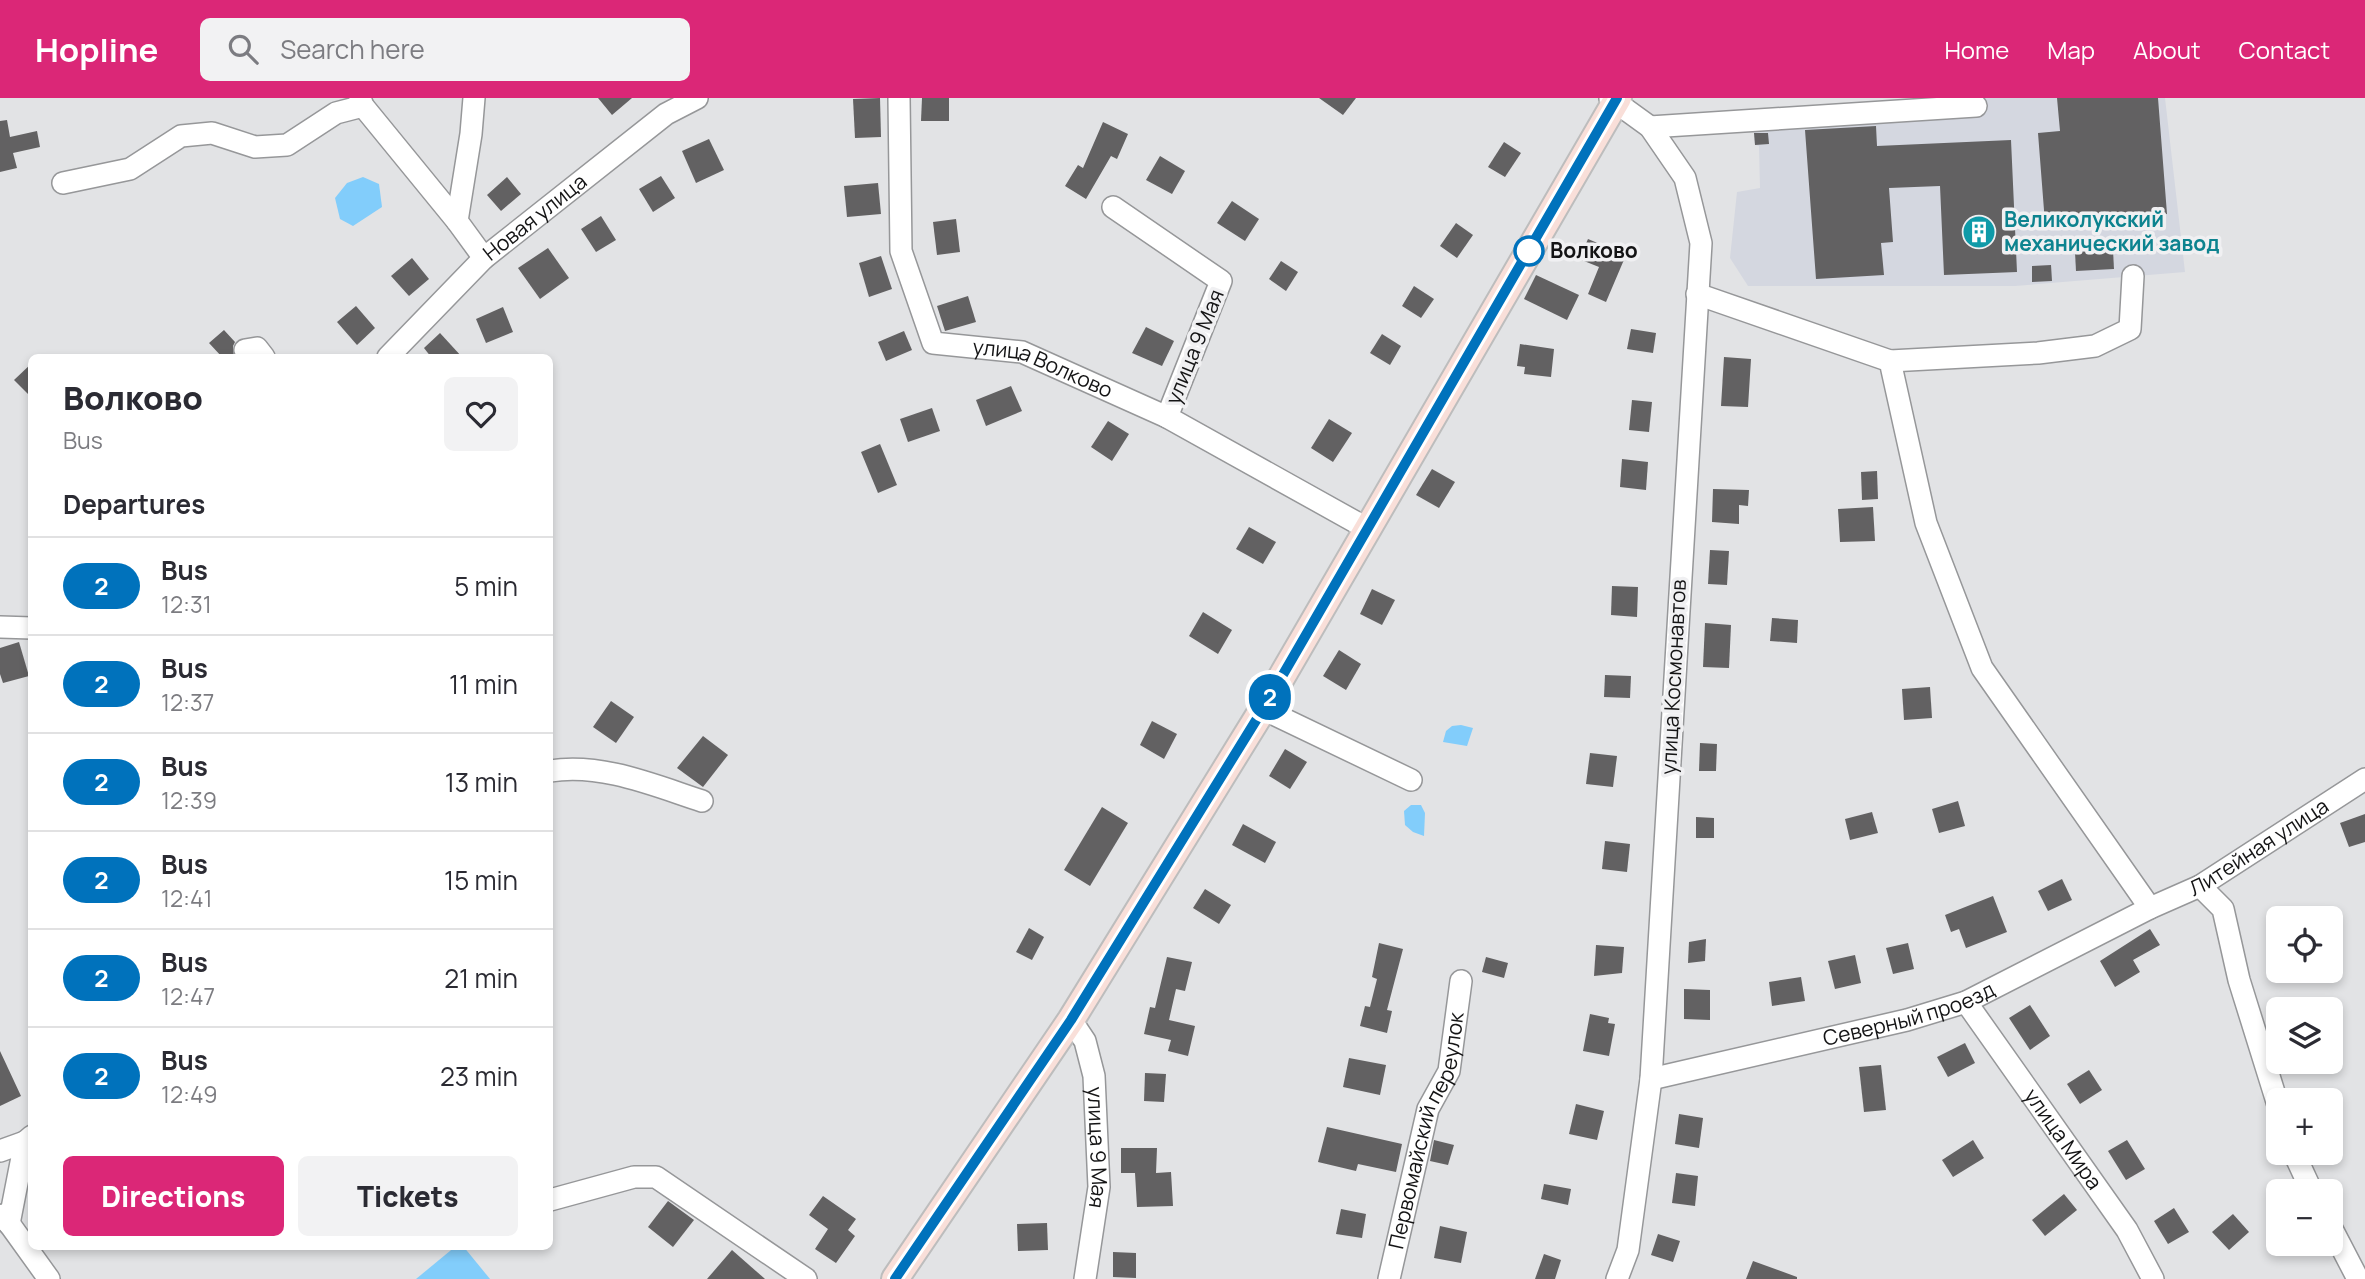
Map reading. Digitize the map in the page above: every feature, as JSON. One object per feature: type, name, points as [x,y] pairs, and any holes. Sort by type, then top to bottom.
[{"type":"main road","points":[[895,1279],[1071,1020],[1263,709],[1614,102]]},
{"type":"street","points":[[457,221],[474,98]]},
{"type":"street","name":"Новая улица","points":[[391,354],[484,258],[666,114],[697,98]]},
{"type":"street","name":"улица Волково","points":[[899,98],[901,251],[933,343],[1022,352],[1167,417],[1368,529]]},
{"type":"street","points":[[63,183],[130,169],[181,136],[212,133],[255,147],[287,145],[336,113],[362,102],[484,258]]},
{"type":"street","name":"улица Космонавтов","points":[[1614,102],[1650,127],[1685,178],[1701,243],[1651,1079],[1628,1250],[1617,1279]]},
{"type":"street","points":[[1650,127],[1976,106]]},
{"type":"street","name":"улица 9 Мая","points":[[1113,207],[1221,281],[1167,417]]},
{"type":"street","points":[[1697,294],[1890,361],[2038,353],[2095,346],[2130,329],[2133,276]]},
{"type":"street","points":[[1890,361],[1926,523],[1982,668],[2150,908]]},
{"type":"street","points":[[0,627],[28,628]]},
{"type":"street","points":[[1263,709],[1411,780]]},
{"type":"street","points":[[553,770],[567,768],[618,774],[702,801]]},
{"type":"street","name":"Литейная улица","points":[[2150,908],[2200,886],[2365,779]]},
{"type":"street","points":[[2200,886],[2223,909],[2239,980],[2273,1088]]},
{"type":"street","name":"Северный проезд","points":[[1651,1079],[1907,1020],[1966,1003],[2150,908]]},
{"type":"street","name":"Первомайский переулок","points":[[1389,1279],[1428,1109],[1449,1071],[1461,981]]},
{"type":"street","name":"улица Мира","points":[[1966,1003],[2127,1230],[2153,1279]]},
{"type":"street","name":"улица 9 Мая","points":[[1071,1020],[1085,1041],[1094,1076],[1099,1187],[1085,1279]]},
{"type":"street","points":[[0,1151],[28,1139]]},
{"type":"street","points":[[28,1139],[5,1217],[28,1249]]},
{"type":"street","points":[[553,1198],[634,1177],[656,1177],[806,1279]]},
{"type":"street","points":[[28,1250],[49,1279]]},
{"type":"street","points":[[2343,1250],[2358,1279]]},
{"type":"shaded area","points":[[1931,98],[2165,98],[2185,272],[2015,286],[1748,286],[1730,258],[1737,192],[1760,188],[1759,146],[1755,145],[1754,130],[1757,113]]},
{"type":"water","points":[[363,177],[379,184],[382,207],[353,226],[340,219],[335,198],[347,183]]},
{"type":"water","points":[[1452,726],[1473,728],[1467,746],[1443,742],[1446,731]]},
{"type":"water","points":[[1411,805],[1421,805],[1425,813],[1424,836],[1405,825],[1404,811]]},
{"type":"water","points":[[451,1250],[466,1250],[490,1279],[416,1279]]},
{"type":"building","points":[[598,98],[632,98],[612,115]]},
{"type":"building","points":[[880,98],[881,137],[855,138],[853,99]]},
{"type":"building","points":[[922,98],[949,98],[949,121],[921,121]]},
{"type":"building","points":[[1319,98],[1356,98],[1343,115]]},
{"type":"building","points":[[2057,98],[2158,98],[2167,214],[2045,223],[2038,133],[2060,131]]},
{"type":"building","points":[[7,120],[10,137],[37,131],[40,147],[13,153],[17,168],[0,172],[0,121]]},
{"type":"building","points":[[1103,122],[1128,134],[1117,159],[1111,156],[1086,199],[1065,186],[1078,165],[1083,168]]},
{"type":"building","name":"Великолукский механический завод","points":[[1876,126],[1877,146],[2011,140],[2017,272],[1944,275],[1940,186],[1889,188],[1893,242],[1881,243],[1884,275],[1816,279],[1805,130]]},
{"type":"building","points":[[1754,133],[1768,133],[1769,144],[1755,145]]},
{"type":"building","points":[[709,139],[724,170],[696,183],[682,151]]},
{"type":"building","points":[[1504,142],[1521,153],[1505,177],[1488,167]]},
{"type":"building","points":[[1160,156],[1185,171],[1172,194],[1146,180]]},
{"type":"building","points":[[661,176],[675,198],[653,212],[639,189]]},
{"type":"building","points":[[507,177],[521,194],[501,211],[487,195]]},
{"type":"building","points":[[878,183],[881,214],[847,217],[844,186]]},
{"type":"building","points":[[1232,201],[1259,219],[1245,241],[1217,223]]},
{"type":"building","points":[[601,216],[616,240],[596,252],[581,229]]},
{"type":"building","points":[[956,219],[960,252],[937,255],[933,222]]},
{"type":"building","points":[[1456,223],[1473,235],[1457,258],[1440,246]]},
{"type":"building","points":[[1588,239],[1626,255],[1606,302],[1588,294],[1599,267],[1579,259]]},
{"type":"building","points":[[548,248],[569,278],[540,299],[518,268]]},
{"type":"building","points":[[2113,250],[2114,269],[2076,271],[2075,252]]},
{"type":"building","points":[[881,256],[892,289],[869,297],[859,263]]},
{"type":"building","points":[[412,258],[429,279],[409,296],[391,276]]},
{"type":"building","points":[[1281,261],[1298,272],[1286,291],[1269,279]]},
{"type":"building","points":[[2051,265],[2052,281],[2032,282],[2032,266]]},
{"type":"building","points":[[1536,275],[1579,295],[1567,320],[1524,299]]},
{"type":"building","points":[[1414,286],[1434,299],[1421,318],[1402,306]]},
{"type":"building","points":[[968,296],[976,322],[945,331],[937,306]]},
{"type":"building","points":[[356,306],[375,328],[357,345],[337,322]]},
{"type":"building","points":[[503,307],[513,332],[486,343],[476,319]]},
{"type":"building","points":[[1146,327],[1174,341],[1162,366],[1132,353]]},
{"type":"building","points":[[1631,329],[1656,333],[1653,353],[1627,349]]},
{"type":"building","points":[[224,330],[235,342],[234,354],[219,354],[209,343]]},
{"type":"building","points":[[904,331],[912,350],[886,361],[878,342]]},
{"type":"building","points":[[440,333],[459,354],[429,354],[424,348]]},
{"type":"building","points":[[1382,334],[1401,346],[1390,365],[1370,353]]},
{"type":"building","points":[[1520,344],[1554,349],[1551,377],[1524,374],[1525,367],[1517,366]]},
{"type":"building","points":[[1724,357],[1751,359],[1748,407],[1721,406]]},
{"type":"building","points":[[28,367],[28,394],[14,380]]},
{"type":"building","points":[[1011,386],[1022,411],[986,426],[976,400]]},
{"type":"building","points":[[1632,400],[1652,402],[1649,432],[1629,430]]},
{"type":"building","points":[[932,408],[940,431],[908,442],[900,419]]},
{"type":"building","points":[[1329,419],[1352,433],[1333,462],[1311,448]]},
{"type":"building","points":[[1108,421],[1129,434],[1112,461],[1091,447]]},
{"type":"building","points":[[880,444],[897,485],[878,493],[861,452]]},
{"type":"building","points":[[1622,459],[1648,462],[1646,490],[1620,487]]},
{"type":"building","points":[[1432,469],[1455,482],[1439,508],[1416,495]]},
{"type":"building","points":[[1877,471],[1878,499],[1862,500],[1861,472]]},
{"type":"building","points":[[1713,489],[1749,490],[1748,506],[1739,505],[1739,524],[1712,522]]},
{"type":"building","points":[[1873,507],[1875,541],[1840,542],[1838,509]]},
{"type":"building","points":[[1249,527],[1276,542],[1263,564],[1236,549]]},
{"type":"building","points":[[1710,550],[1729,551],[1727,585],[1708,584]]},
{"type":"building","points":[[1612,586],[1638,587],[1637,617],[1611,615]]},
{"type":"building","points":[[1372,589],[1395,600],[1382,625],[1360,614]]},
{"type":"building","points":[[1203,612],[1232,630],[1218,654],[1189,636]]},
{"type":"building","points":[[1772,618],[1798,620],[1797,643],[1770,641]]},
{"type":"building","points":[[1705,623],[1731,625],[1729,668],[1703,667]]},
{"type":"building","points":[[19,642],[28,676],[3,683],[0,674],[0,648]]},
{"type":"building","points":[[1339,650],[1361,664],[1346,690],[1323,676]]},
{"type":"building","points":[[1605,675],[1631,676],[1630,698],[1604,697]]},
{"type":"building","points":[[1930,687],[1932,718],[1904,720],[1902,689]]},
{"type":"building","points":[[611,701],[634,717],[616,743],[593,727]]},
{"type":"building","points":[[1152,721],[1177,734],[1164,759],[1140,745]]},
{"type":"building","points":[[703,736],[728,755],[703,787],[677,768]]},
{"type":"building","points":[[1700,743],[1717,744],[1716,771],[1699,771]]},
{"type":"building","points":[[1285,749],[1307,762],[1290,789],[1269,776]]},
{"type":"building","points":[[1590,753],[1617,756],[1613,787],[1586,784]]},
{"type":"building","points":[[1958,801],[1965,826],[1939,833],[1932,809]]},
{"type":"building","points":[[1102,807],[1128,823],[1090,886],[1064,870]]},
{"type":"building","points":[[1872,812],[1878,833],[1850,840],[1845,819]]},
{"type":"building","points":[[2365,814],[2365,842],[2349,847],[2340,823]]},
{"type":"building","points":[[1696,817],[1714,818],[1714,838],[1696,838]]},
{"type":"building","points":[[1243,824],[1276,842],[1265,863],[1232,845]]},
{"type":"building","points":[[1605,841],[1630,844],[1627,872],[1602,869]]},
{"type":"building","points":[[2062,879],[2072,900],[2048,911],[2038,891]]},
{"type":"building","points":[[1205,889],[1231,905],[1219,924],[1193,908]]},
{"type":"building","points":[[1993,896],[2007,932],[1966,948],[1959,929],[1951,932],[1945,915]]},
{"type":"building","points":[[1029,928],[1044,937],[1032,960],[1016,952]]},
{"type":"building","points":[[2150,929],[2160,945],[2133,960],[2140,972],[2115,987],[2100,961]]},
{"type":"building","points":[[1706,939],[1705,961],[1688,963],[1689,942]]},
{"type":"building","points":[[1379,943],[1403,949],[1387,1010],[1392,1011],[1387,1033],[1360,1026],[1365,1006],[1370,1007],[1377,979],[1372,977]]},
{"type":"building","points":[[1908,943],[1914,969],[1893,974],[1886,948]]},
{"type":"building","points":[[1596,945],[1624,947],[1622,973],[1594,976]]},
{"type":"building","points":[[1855,955],[1861,983],[1835,989],[1828,961]]},
{"type":"building","points":[[1167,957],[1192,962],[1185,991],[1176,989],[1169,1020],[1195,1026],[1188,1056],[1168,1051],[1171,1040],[1144,1034],[1150,1007],[1155,1008]]},
{"type":"building","points":[[1486,957],[1508,963],[1504,978],[1482,972]]},
{"type":"building","points":[[1801,977],[1805,1001],[1772,1006],[1769,982]]},
{"type":"building","points":[[1684,989],[1710,990],[1710,1020],[1684,1019]]},
{"type":"building","points":[[2030,1005],[2050,1036],[2030,1050],[2009,1018]]},
{"type":"building","points":[[1590,1014],[1609,1018],[1608,1023],[1615,1024],[1609,1056],[1583,1051]]},
{"type":"building","points":[[1965,1043],[1975,1063],[1948,1077],[1937,1057]]},
{"type":"building","points":[[0,1051],[21,1096],[0,1106]]},
{"type":"building","points":[[1349,1058],[1386,1065],[1380,1095],[1343,1087]]},
{"type":"building","points":[[1881,1065],[1886,1110],[1864,1112],[1859,1067]]},
{"type":"building","points":[[2089,1070],[2102,1090],[2080,1104],[2067,1084]]},
{"type":"building","points":[[1145,1073],[1166,1074],[1164,1102],[1144,1101]]},
{"type":"building","points":[[1576,1104],[1604,1111],[1597,1140],[1569,1134]]},
{"type":"building","points":[[1679,1114],[1703,1118],[1699,1148],[1675,1144]]},
{"type":"building","points":[[1327,1127],[1402,1144],[1396,1172],[1358,1164],[1356,1171],[1318,1162]]},
{"type":"building","points":[[1434,1140],[1454,1145],[1448,1165],[1430,1161]]},
{"type":"building","points":[[1973,1140],[1984,1158],[1953,1177],[1942,1160]]},
{"type":"building","points":[[2127,1140],[2145,1169],[2126,1180],[2108,1151]]},
{"type":"building","points":[[1121,1148],[1157,1148],[1156,1173],[1171,1172],[1173,1206],[1137,1207],[1135,1173],[1121,1173]]},
{"type":"building","points":[[1676,1173],[1698,1176],[1695,1206],[1672,1203]]},
{"type":"building","points":[[1544,1184],[1571,1189],[1568,1205],[1541,1199]]},
{"type":"building","points":[[2064,1194],[2077,1210],[2045,1236],[2032,1220]]},
{"type":"building","points":[[823,1196],[856,1219],[848,1230],[855,1236],[836,1263],[815,1249],[828,1229],[809,1215]]},
{"type":"building","points":[[668,1201],[694,1220],[673,1247],[648,1227]]},
{"type":"building","points":[[2174,1208],[2189,1232],[2168,1244],[2154,1221]]},
{"type":"building","points":[[1341,1209],[1366,1214],[1362,1238],[1336,1234]]},
{"type":"building","points":[[2233,1214],[2249,1232],[2229,1250],[2212,1232]]},
{"type":"building","points":[[1047,1223],[1048,1250],[1018,1251],[1017,1224]]},
{"type":"building","points":[[1440,1226],[1467,1232],[1461,1263],[1434,1258]]},
{"type":"building","points":[[1658,1234],[1680,1241],[1673,1262],[1651,1255]]},
{"type":"building","points":[[732,1250],[765,1279],[707,1279]]},
{"type":"building","points":[[1113,1252],[1136,1253],[1136,1278],[1113,1277]]},
{"type":"building","points":[[1544,1254],[1561,1260],[1555,1279],[1535,1279]]},
{"type":"building","points":[[1753,1261],[1797,1277],[1797,1279],[1746,1279]]},
{"type":"bus line","name":"2","points":[[895,1279],[1071,1020],[1263,709],[1617,98]]},
{"type":"place","name":"Великолукский механический завод","points":[[1979,232]]},
{"type":"place","name":"Волково","points":[[1529,251]]}]
